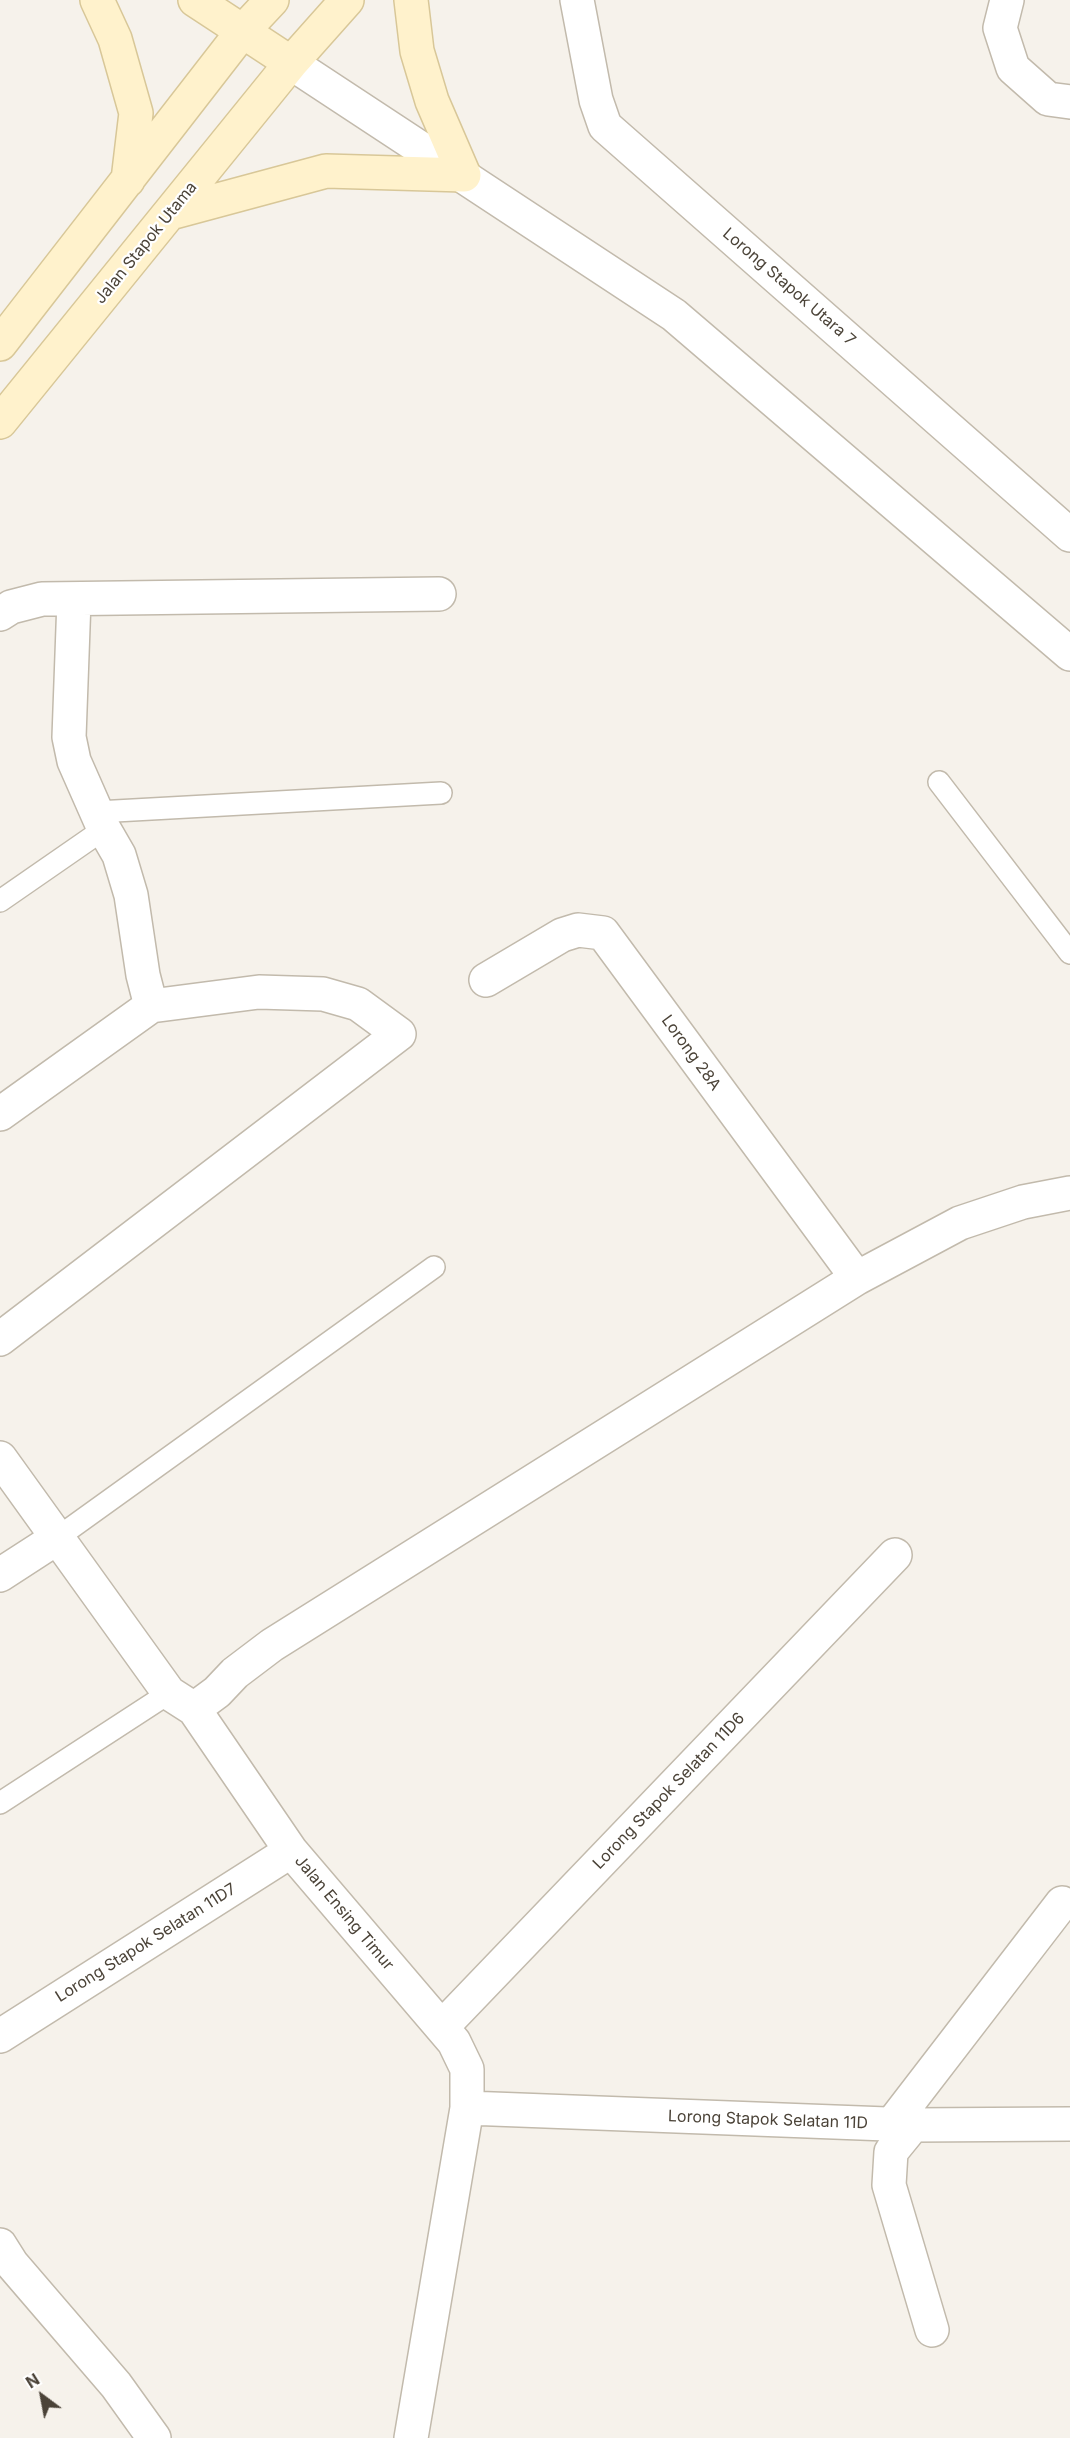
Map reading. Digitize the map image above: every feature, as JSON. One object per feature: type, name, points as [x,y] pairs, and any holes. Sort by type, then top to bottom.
[{"type":"main road","points":[[97,0],[115,39],[136,113],[128,182]]},
{"type":"main road","points":[[195,0],[291,63]]},
{"type":"main road","points":[[0,344],[128,182],[242,32],[272,0]]},
{"type":"main road","name":"Jalan Stapok Utama","points":[[0,422],[291,63],[347,0]]},
{"type":"main road","points":[[170,213],[326,171],[464,175],[432,101],[417,51],[411,0]]},
{"type":"street","name":"Lorong Stapok Utara 7","points":[[577,0],[596,100],[605,126],[1070,535]]},
{"type":"street","points":[[1007,0],[1000,28],[1013,68],[1048,99],[1070,102]]},
{"type":"street","points":[[291,63],[674,315],[1070,654]]},
{"type":"street","points":[[0,614],[11,607],[42,599],[439,594]]},
{"type":"street","points":[[74,600],[69,737],[74,761],[100,820],[119,855],[130,895],[143,975],[151,1006]]},
{"type":"street","name":"Lorong 28A","points":[[486,980],[562,935],[578,930],[603,933],[857,1278]]},
{"type":"street","points":[[0,1114],[151,1006],[259,992],[323,994],[358,1004],[399,1034],[0,1339]]},
{"type":"street","points":[[182,1701],[217,1692],[235,1673],[272,1645],[857,1278],[960,1223],[1023,1202],[1070,1193]]},
{"type":"street","name":"Jalan Ensing Timur","points":[[0,1458],[291,1851],[442,2027],[454,2042],[466,2069],[467,2108],[411,2438]]},
{"type":"street","points":[[0,1575],[57,1538]]},
{"type":"street","name":"Lorong Stapok Selatan 11D6","points":[[442,2027],[896,1555]]},
{"type":"street","name":"Lorong Stapok Selatan 11D7","points":[[0,2036],[291,1851]]},
{"type":"street","points":[[933,2330],[889,2185],[891,2152],[903,2125],[1062,1903]]},
{"type":"street","name":"Lorong Stapok Selatan 11D","points":[[467,2108],[903,2125],[1070,2124]]},
{"type":"street","points":[[4,2260],[116,2385],[154,2438]]},
{"type":"lane","points":[[939,782],[1070,953]]},
{"type":"lane","points":[[0,901],[100,820],[441,793]]},
{"type":"lane","points":[[57,1538],[434,1267]]},
{"type":"lane","points":[[0,1803],[182,1701]]}]
